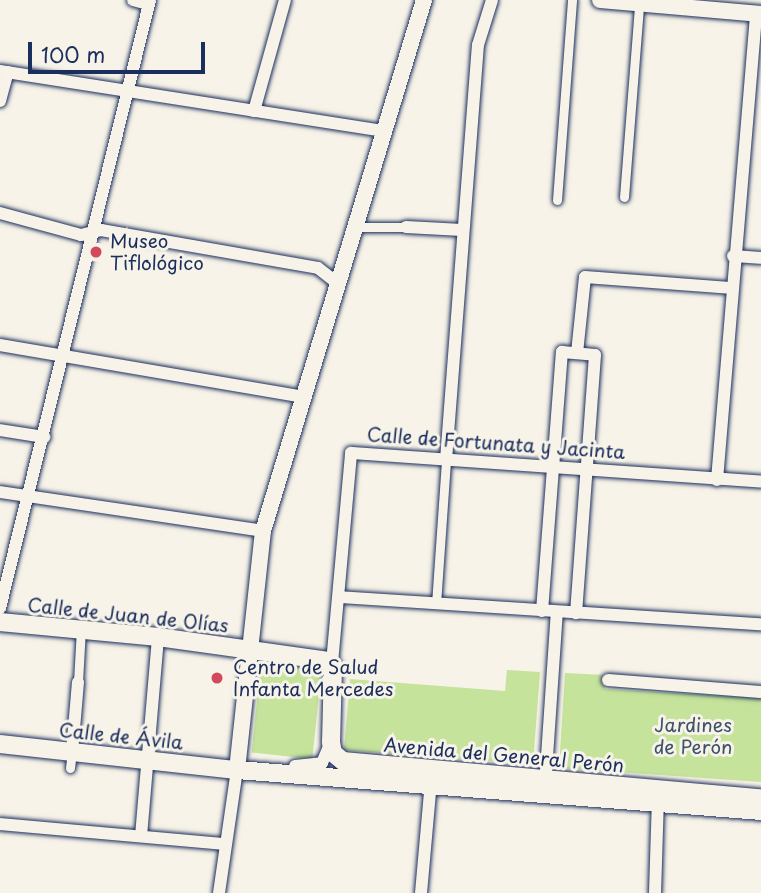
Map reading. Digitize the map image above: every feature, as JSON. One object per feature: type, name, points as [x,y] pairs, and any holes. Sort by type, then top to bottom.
[{"type":"main road","name":"Calle de Juan de Olías","points":[[0,622],[158,637],[251,652]]},
{"type":"main road","points":[[251,652],[332,663]]},
{"type":"main road","name":"Calle de Fortunata y Jacinta","points":[[331,742],[332,663]]},
{"type":"main road","name":"Avenida del General Perón","points":[[331,742],[333,752],[343,761],[472,775],[545,787]]},
{"type":"main road","name":"Calle de Ávila","points":[[0,744],[71,760],[149,761],[237,770]]},
{"type":"main road","name":"Avenida del General Perón","points":[[237,770],[429,785],[545,787],[657,797],[761,811]]},
{"type":"main road","name":"Avenida del General Perón","points":[[657,797],[761,798]]},
{"type":"street","points":[[0,608],[93,234],[125,90],[149,2],[133,0]]},
{"type":"street","points":[[254,111],[285,0]]},
{"type":"street","points":[[219,893],[237,770],[263,531],[424,0]]},
{"type":"street","points":[[436,604],[461,230],[478,46],[492,0]]},
{"type":"street","points":[[557,200],[572,0]]},
{"type":"street","points":[[600,0],[758,14],[730,288],[717,480]]},
{"type":"street","points":[[624,197],[639,5]]},
{"type":"street","points":[[0,101],[4,72],[384,131]]},
{"type":"street","points":[[0,213],[93,234],[101,230],[318,268],[337,283]]},
{"type":"street","points":[[355,227],[461,230]]},
{"type":"street","points":[[733,256],[761,258]]},
{"type":"street","points":[[577,353],[585,277],[730,288]]},
{"type":"street","points":[[0,345],[303,397]]},
{"type":"street","points":[[542,611],[551,467],[562,352],[596,355],[576,613]]},
{"type":"street","points":[[0,430],[44,437]]},
{"type":"street","name":"Calle de Fortunata y Jacinta","points":[[332,663],[351,453],[761,482]]},
{"type":"street","points":[[0,492],[263,531]]},
{"type":"street","points":[[339,597],[761,624]]},
{"type":"street","points":[[545,787],[557,612]]},
{"type":"street","points":[[71,760],[81,629]]},
{"type":"street","points":[[141,836],[158,637]]},
{"type":"street","points":[[608,680],[761,692]]},
{"type":"street","name":"Avenida del General Perón","points":[[270,771],[316,767],[326,758],[331,742]]},
{"type":"street","points":[[421,893],[429,785],[439,775],[472,775]]},
{"type":"street","points":[[655,893],[657,797]]},
{"type":"street","points":[[0,824],[225,844]]},
{"type":"green space","points":[[261,663],[322,669],[312,759],[252,753]]},
{"type":"green space","points":[[507,670],[540,672],[533,764],[344,750],[350,679],[505,691]]},
{"type":"green space","name":"Jardines de Perón","points":[[565,673],[605,675],[605,689],[761,698],[761,782],[559,768]]},
{"type":"place","name":"Museo Tiflológico","points":[[96,252]]},
{"type":"place","name":"Centro de Salud Infanta Mercedes","points":[[217,678]]}]
